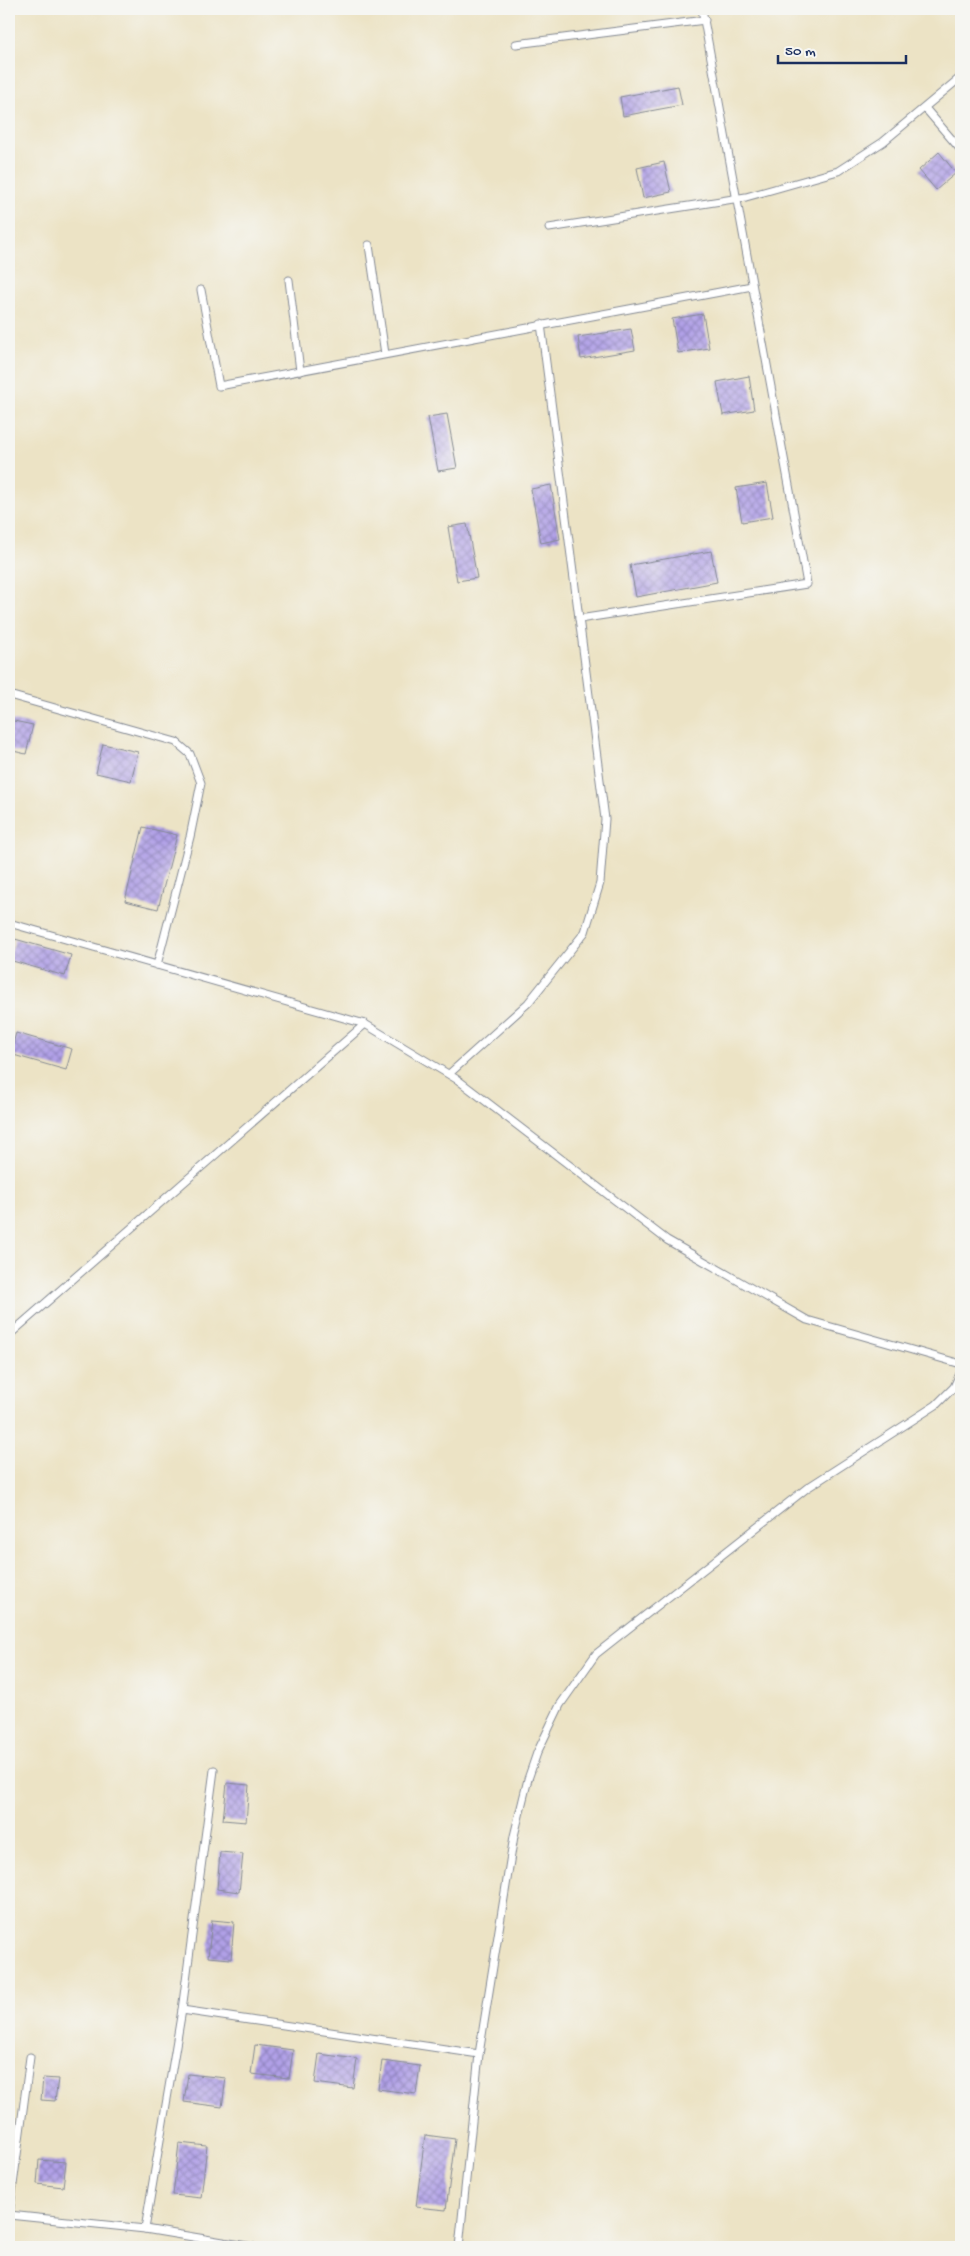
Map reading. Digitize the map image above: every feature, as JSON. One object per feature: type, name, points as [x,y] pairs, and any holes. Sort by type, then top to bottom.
[{"type":"lane","points":[[579,619],[807,584],[702,9]]},
{"type":"lane","points":[[516,44],[705,20]]},
{"type":"lane","points":[[549,228],[736,199],[838,172],[883,142],[961,77]]},
{"type":"lane","points":[[925,108],[961,150]]},
{"type":"lane","points":[[369,245],[385,354]]},
{"type":"lane","points":[[288,280],[300,370]]},
{"type":"lane","points":[[201,290],[219,386],[541,324],[752,286]]},
{"type":"lane","points":[[449,1074],[528,1003],[585,932],[600,883],[605,819],[541,324]]},
{"type":"lane","points":[[9,695],[176,742],[190,754],[201,783],[190,837],[157,965]]},
{"type":"lane","points":[[9,923],[365,1024],[449,1074],[667,1240],[807,1320],[961,1364]]},
{"type":"lane","points":[[9,1335],[365,1024]]},
{"type":"lane","points":[[459,2247],[479,2054],[520,1810],[537,1753],[560,1705],[596,1654],[807,1488],[936,1405],[954,1387],[961,1372]]},
{"type":"lane","points":[[145,2229],[182,2010],[214,1770]]},
{"type":"lane","points":[[182,2010],[479,2054]]},
{"type":"lane","points":[[30,2057],[9,2215],[145,2229],[253,2247]]},
{"type":"building","points":[[678,86],[682,105],[623,116],[620,97]]},
{"type":"building","points":[[939,152],[956,173],[936,190],[919,170]]},
{"type":"building","points":[[664,162],[671,192],[643,198],[637,168]]},
{"type":"building","points":[[703,314],[709,348],[678,353],[672,319]]},
{"type":"building","points":[[631,329],[635,350],[581,359],[578,337]]},
{"type":"building","points":[[749,376],[754,410],[723,415],[717,382]]},
{"type":"building","points":[[447,414],[457,468],[438,471],[428,417]]},
{"type":"building","points":[[767,483],[773,517],[742,522],[736,488]]},
{"type":"building","points":[[551,485],[560,539],[541,543],[531,489]]},
{"type":"building","points":[[467,524],[477,578],[457,581],[448,527]]},
{"type":"building","points":[[711,551],[717,582],[636,597],[630,565]]},
{"type":"building","points":[[9,720],[33,725],[26,754],[9,750]]},
{"type":"building","points":[[103,744],[138,752],[131,781],[96,773]]},
{"type":"building","points":[[143,827],[177,835],[158,909],[125,901]]},
{"type":"building","points":[[15,939],[71,955],[65,976],[9,960]]},
{"type":"building","points":[[16,1033],[72,1049],[66,1070],[10,1054]]},
{"type":"building","points":[[227,1783],[249,1785],[246,1822],[223,1820]]},
{"type":"building","points":[[220,1852],[243,1854],[239,1892],[217,1889]]},
{"type":"building","points":[[212,1920],[234,1922],[231,1959],[208,1957]]},
{"type":"building","points":[[255,2045],[293,2050],[289,2078],[251,2074]]},
{"type":"building","points":[[319,2054],[357,2059],[353,2088],[315,2083]]},
{"type":"building","points":[[382,2061],[420,2066],[416,2094],[378,2089]]},
{"type":"building","points":[[188,2074],[226,2078],[222,2107],[184,2102]]},
{"type":"building","points":[[43,2078],[58,2079],[55,2101],[41,2100]]},
{"type":"building","points":[[425,2135],[455,2139],[446,2210],[416,2207]]},
{"type":"building","points":[[179,2143],[207,2146],[201,2198],[173,2195]]},
{"type":"building","points":[[39,2160],[66,2162],[63,2187],[37,2184]]}]
